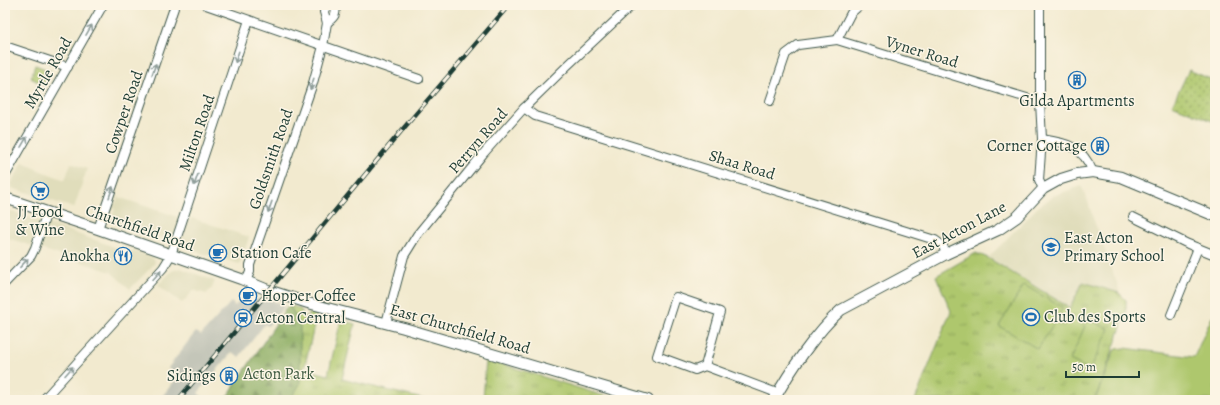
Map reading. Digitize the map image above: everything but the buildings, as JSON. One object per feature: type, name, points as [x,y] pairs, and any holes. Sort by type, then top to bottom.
[{"type":"street","name":"Myrtle Road","points":[[5,176],[103,5]]},
{"type":"street","name":"Cowper Road","points":[[98,229],[175,5]]},
{"type":"street","points":[[206,5],[419,79]]},
{"type":"street","points":[[330,5],[325,8],[324,12],[327,23],[335,17],[337,12],[334,5]]},
{"type":"street","name":"Perryn Road","points":[[386,323],[404,256],[417,235],[483,154],[524,108],[632,5]]},
{"type":"street","points":[[770,101],[786,54],[798,45],[837,40],[851,13],[860,5]]},
{"type":"street","points":[[1040,5],[1040,102],[1042,139],[1040,180],[1043,189]]},
{"type":"street","name":"Milton Road","points":[[43,400],[163,268],[171,255],[249,20]]},
{"type":"street","name":"Goldsmith Road","points":[[246,281],[250,272],[250,265],[313,83],[323,46],[327,23]]},
{"type":"street","name":"Vyner Road","points":[[837,40],[1040,102]]},
{"type":"street","points":[[5,46],[68,67]]},
{"type":"street","name":"Shaa Road","points":[[524,108],[535,116],[935,240],[943,246],[946,254]]},
{"type":"street","points":[[1042,139],[1060,142],[1080,151],[1088,161],[1093,172]]},
{"type":"street","name":"East Acton Lane","points":[[776,397],[813,341],[840,310],[946,254],[998,230],[1017,217],[1043,189],[1061,179],[1077,174],[1093,172],[1121,177],[1215,216]]},
{"type":"street","name":"Churchfield Road","points":[[5,198],[98,229],[264,288]]},
{"type":"street","points":[[5,283],[31,256],[47,212]]},
{"type":"street","points":[[1133,217],[1215,255]]},
{"type":"street","points":[[1171,315],[1198,248]]},
{"type":"street","name":"East Churchfield Road","points":[[264,288],[308,303],[386,323],[648,400]]},
{"type":"street","points":[[705,366],[720,312],[676,297],[657,356],[695,370],[705,366],[776,397]]},
{"type":"shaded area","points":[[23,162],[36,169],[65,180],[71,163],[87,169],[74,208],[43,198],[42,200],[34,197],[35,195],[12,188],[11,184]]},
{"type":"shaded area","name":"East Acton Primary School","points":[[1081,186],[1086,195],[1119,292],[1070,308],[988,258],[1037,208],[1053,196]]},
{"type":"shaded area","points":[[118,197],[190,221],[192,218],[249,237],[242,259],[239,264],[220,258],[219,259],[184,247],[185,245],[183,242],[165,236],[162,238],[113,221],[112,217],[115,209],[113,208]]},
{"type":"shaded area","points":[[5,209],[132,253],[134,251],[152,257],[155,261],[154,264],[130,289],[111,272],[5,237]]},
{"type":"shaded area","points":[[180,268],[215,281],[212,288],[206,294],[194,290],[182,303],[158,285],[172,271]]},
{"type":"shaded area","points":[[247,292],[260,302],[267,298],[285,306],[268,326],[265,324],[239,357],[232,352],[198,393],[206,400],[159,400],[177,378],[168,368],[190,339],[196,332],[201,335],[231,302],[235,306]]},
{"type":"green space","points":[[35,65],[51,71],[44,85],[31,78]]},
{"type":"green space","points":[[1189,70],[1215,81],[1215,122],[1172,105]]},
{"type":"green space","points":[[976,253],[988,258],[1070,308],[1083,282],[1119,293],[1126,300],[1126,313],[1095,400],[915,400],[951,311],[936,276]]},
{"type":"green space","name":"Club des Sports","points":[[1024,285],[1063,308],[1038,349],[999,326]]},
{"type":"green space","points":[[289,304],[300,325],[300,384],[290,400],[225,400]]},
{"type":"green space","name":"Acton Park","points":[[292,306],[300,309],[302,315],[308,317],[309,314],[312,313],[317,314],[304,369],[328,375],[341,320],[355,324],[342,379],[427,400],[226,400],[268,345]]},
{"type":"green space","points":[[1212,317],[1215,318],[1215,400],[1095,400],[1114,351],[1125,348],[1194,357]]},
{"type":"green space","points":[[1088,319],[1109,329],[1090,370],[1070,360]]},
{"type":"green space","points":[[486,359],[617,400],[483,400]]},
{"type":"railway","points":[[178,400],[403,129],[509,5]]},
{"type":"place","name":"Gilda Apartments","points":[[1077,80]]},
{"type":"place","name":"Corner Cottage","points":[[1100,146]]},
{"type":"place","name":"JJ Food & Wine","points":[[40,191]]},
{"type":"place","name":"East Acton Primary School","points":[[1051,247]]},
{"type":"place","name":"Station Cafe","points":[[218,253]]},
{"type":"place","name":"Anokha","points":[[123,256]]},
{"type":"place","name":"Hopper Coffee","points":[[248,296]]},
{"type":"place","name":"Club des Sports","points":[[1031,317]]},
{"type":"place","name":"Acton Central","points":[[243,318]]},
{"type":"place","name":"Sidings","points":[[229,376]]}]
